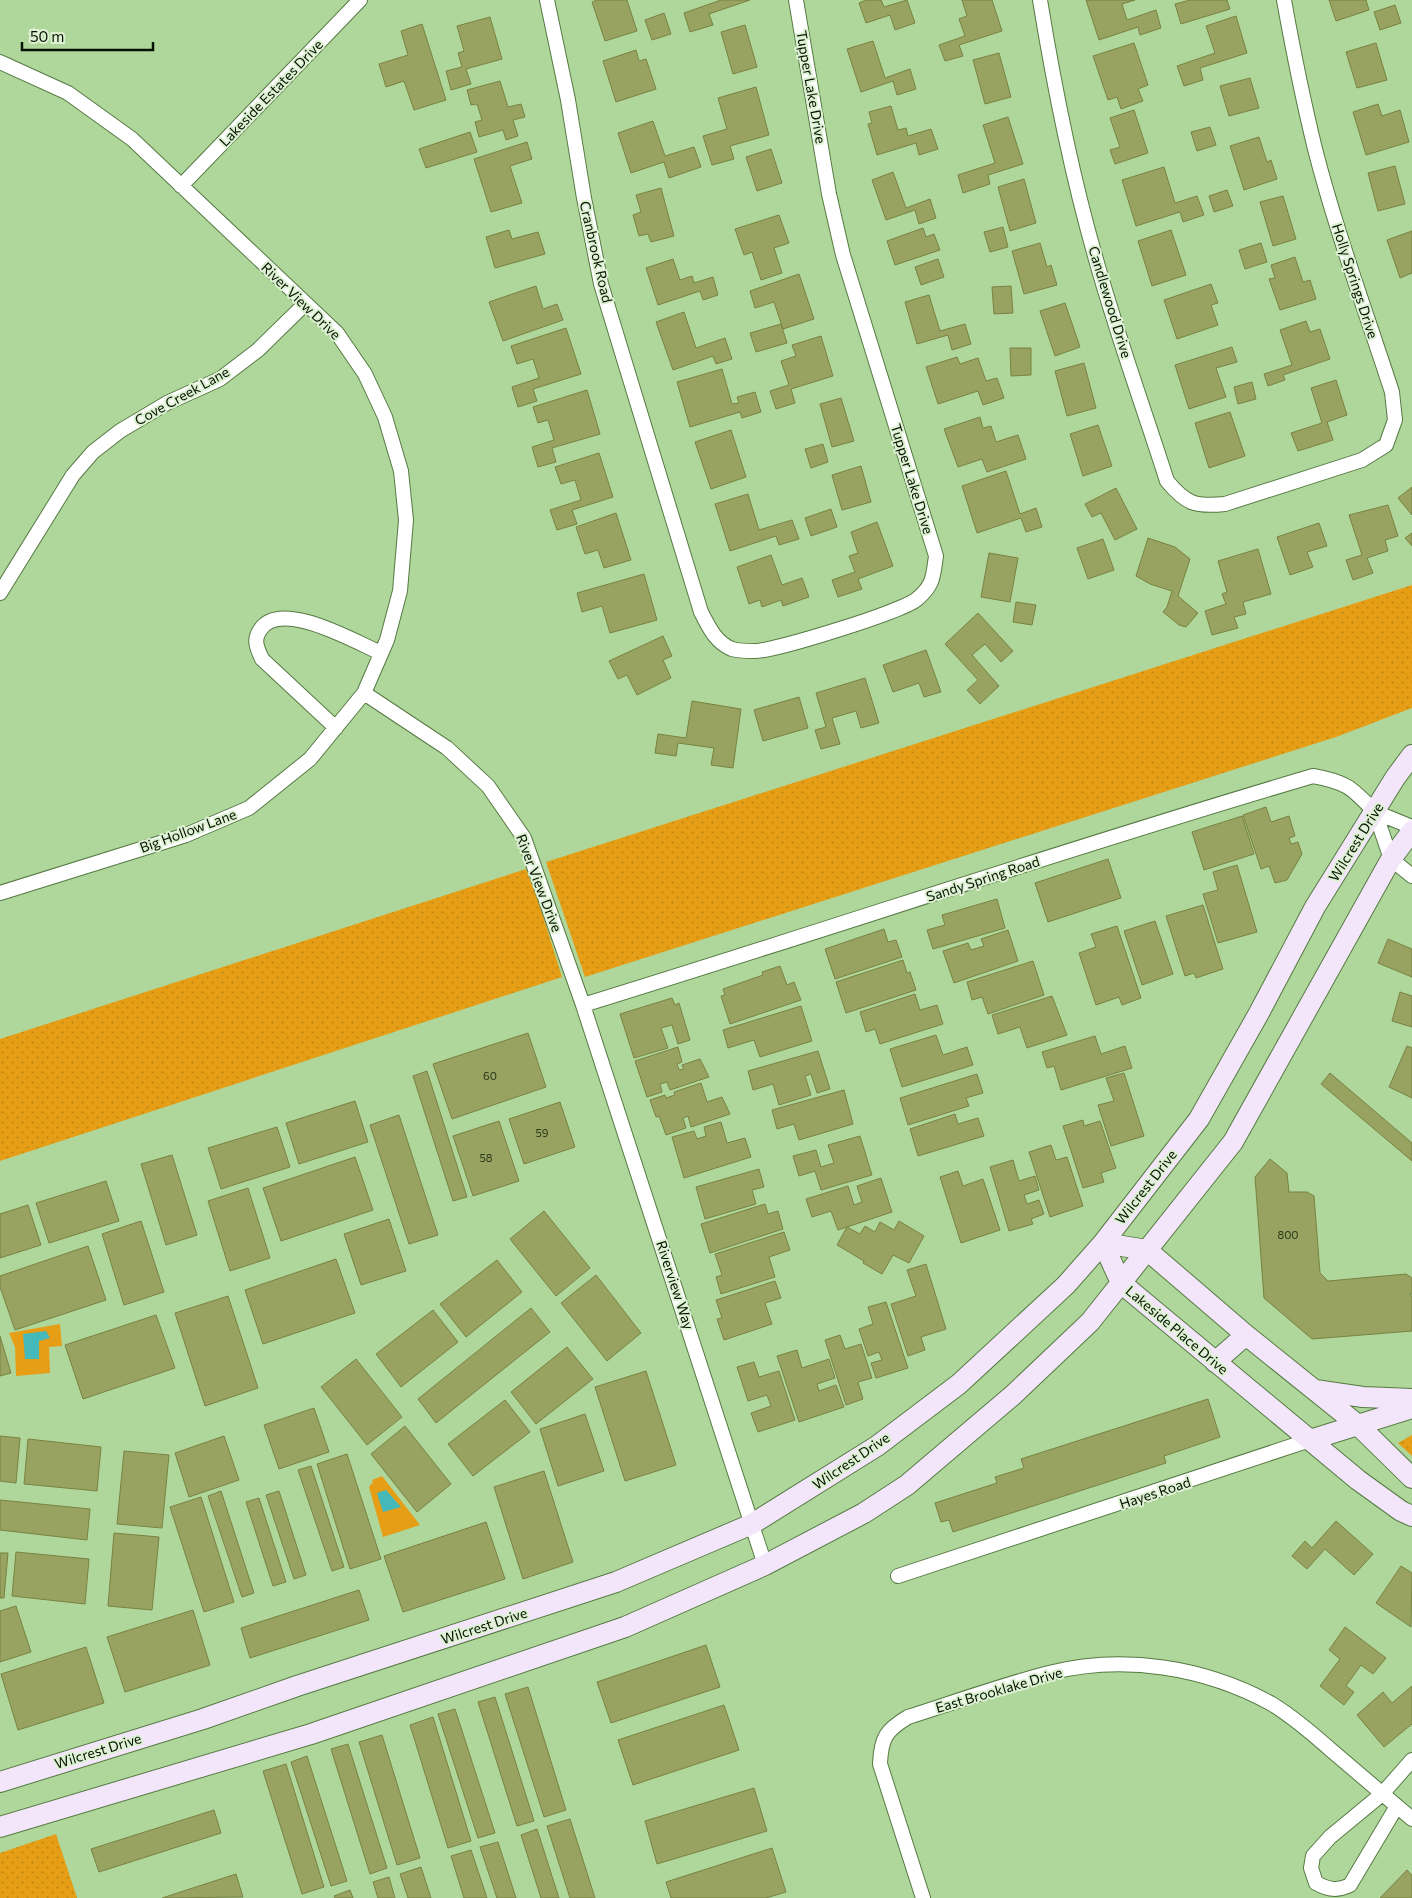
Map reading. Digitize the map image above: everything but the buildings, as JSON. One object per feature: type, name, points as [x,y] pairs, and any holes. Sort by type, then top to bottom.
[{"type":"main road","name":"Wilcrest Drive","points":[[0,1782],[203,1720],[297,1686],[616,1582],[752,1524],[870,1451],[959,1384],[1066,1285],[1103,1243],[1199,1119],[1259,1013],[1314,907],[1395,778],[1412,755]]},
{"type":"main road","points":[[0,1826],[311,1734],[625,1627],[764,1565],[864,1513],[907,1485],[1012,1396],[1090,1322],[1233,1142],[1390,859],[1412,831]]},
{"type":"main road","points":[[1103,1243],[1147,1250],[1246,1335],[1358,1425],[1412,1478]]},
{"type":"main road","name":"Lakeside Place Drive","points":[[1103,1243],[1121,1283],[1358,1480],[1401,1511],[1412,1516]]},
{"type":"main road","points":[[1215,1362],[1246,1335]]},
{"type":"main road","points":[[1314,1390],[1363,1397],[1412,1399]]},
{"type":"main road","name":"Hayes Road","points":[[1310,1440],[1412,1408]]},
{"type":"street","name":"Lakeside Estates Drive","points":[[181,186],[360,0]]},
{"type":"street","name":"Cranbrook Road","points":[[547,0],[568,100],[584,198],[601,284],[667,498]]},
{"type":"street","name":"Tupper Lake Drive","points":[[667,498],[701,612],[714,637],[732,649],[755,651],[785,645],[894,611],[916,601],[932,584],[936,556],[843,255],[831,203],[796,0]]},
{"type":"street","name":"Candlewood Drive","points":[[1040,0],[1066,143],[1095,258],[1167,481],[1182,499],[1202,507],[1225,504],[1277,488]]},
{"type":"street","name":"Holly Springs Drive","points":[[1277,488],[1362,460],[1386,445],[1395,420],[1392,392],[1334,213],[1316,150],[1299,82],[1284,0]]},
{"type":"street","name":"River View Drive","points":[[0,62],[68,93],[132,139],[304,304],[338,333],[365,374],[384,417],[401,471],[406,520],[400,591],[381,653],[364,693],[447,748],[488,786],[519,830],[538,874],[583,1005]]},
{"type":"street","name":"Cove Creek Lane","points":[[0,593],[73,475],[93,452],[120,431],[167,403],[220,379],[258,350],[304,304]]},
{"type":"street","points":[[336,728],[262,658],[256,646],[256,636],[262,626],[272,620],[297,618],[381,653]]},
{"type":"street","name":"Big Hollow Lane","points":[[0,893],[186,835],[249,808],[310,759],[364,693]]},
{"type":"street","name":"Sandy Spring Road","points":[[583,1005],[899,906],[1172,817],[1313,776],[1336,780],[1352,788],[1375,812],[1412,827]]},
{"type":"street","name":"Sandy Spring Road","points":[[1375,812],[1390,859]]},
{"type":"street","points":[[1390,859],[1412,876]]},
{"type":"street","name":"Riverview Way","points":[[583,1005],[764,1565]]},
{"type":"street","name":"Hayes Road","points":[[898,1576],[1310,1440]]},
{"type":"street","name":"East Brooklake Drive","points":[[923,1898],[880,1764],[881,1744],[892,1726],[908,1717],[1050,1673],[1102,1665],[1142,1664],[1185,1672],[1226,1683],[1272,1705],[1304,1727],[1412,1819]]},
{"type":"street","points":[[1397,1806],[1350,1885],[1339,1890],[1326,1888],[1316,1883],[1311,1868],[1313,1856],[1330,1837],[1382,1794],[1412,1760]]},
{"type":"shaded area","points":[[1412,585],[1412,708],[1336,737],[585,977],[546,862]]},
{"type":"shaded area","points":[[526,869],[538,900],[562,977],[0,1161],[0,1039]]},
{"type":"shaded area","points":[[60,1324],[62,1346],[49,1347],[50,1373],[16,1376],[15,1347],[9,1333]]},
{"type":"shaded area","points":[[1412,1435],[1412,1456],[1398,1443]]},
{"type":"shaded area","points":[[382,1476],[420,1525],[383,1537],[369,1487],[373,1482],[372,1480]]},
{"type":"shaded area","points":[[56,1834],[77,1898],[0,1898],[0,1853]]},
{"type":"water","points":[[46,1331],[50,1338],[39,1341],[39,1359],[25,1359],[23,1334]]},
{"type":"water","points":[[386,1490],[401,1507],[383,1512],[377,1493]]}]
